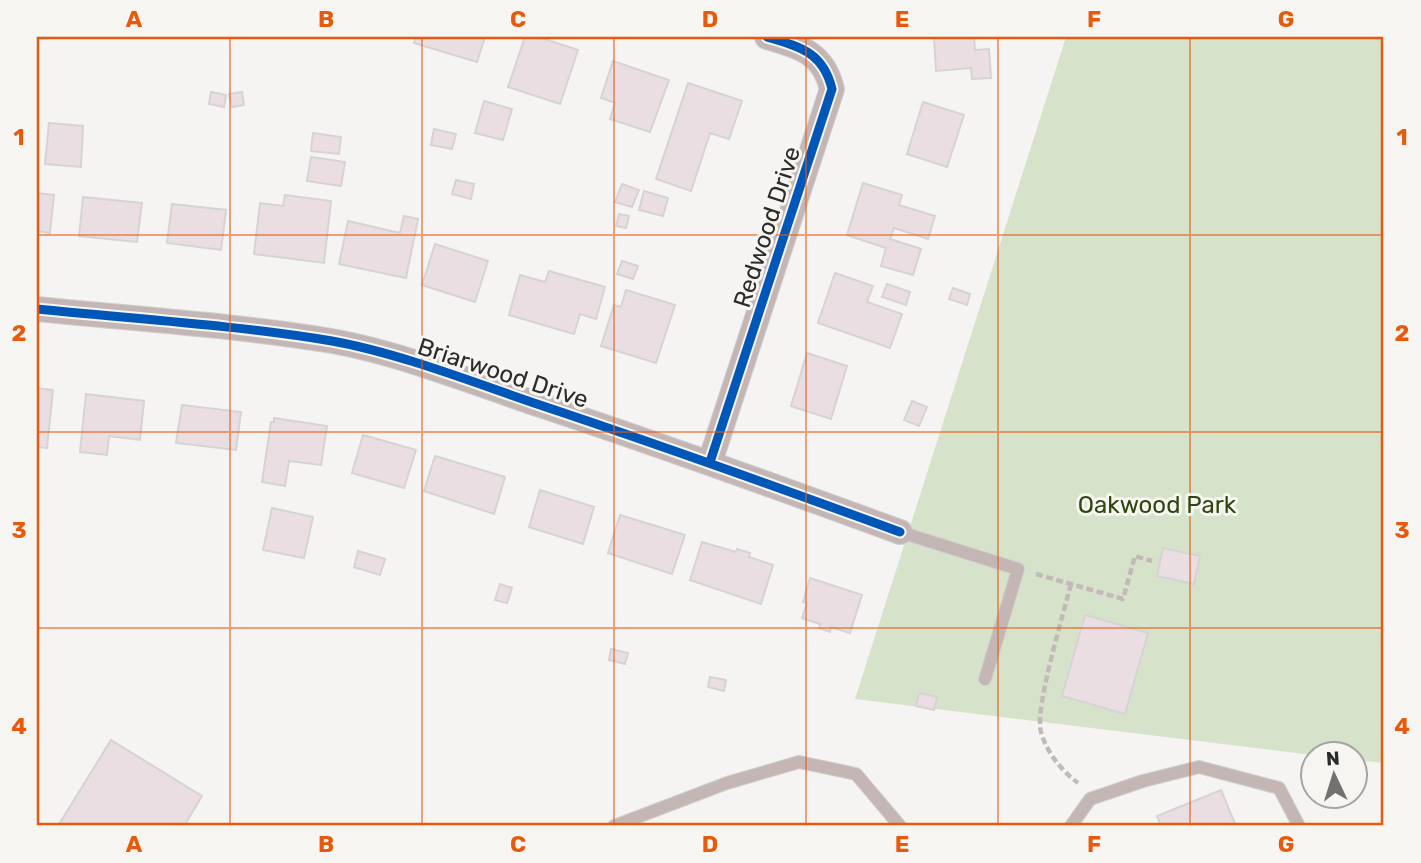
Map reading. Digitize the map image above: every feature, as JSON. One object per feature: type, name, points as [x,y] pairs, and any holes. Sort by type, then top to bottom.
[{"type":"street","name":"Redwood Drive","points":[[710,462],[832,89],[828,74],[811,54],[767,37]]},
{"type":"street","name":"Briarwood Drive","points":[[37,309],[334,342],[486,387],[710,462],[900,532]]},
{"type":"lane","points":[[900,532],[1018,569],[985,679]]},
{"type":"lane","points":[[614,826],[727,783],[799,762],[856,774],[900,826]]},
{"type":"lane","points":[[1071,826],[1090,799],[1143,781],[1199,767],[1279,788],[1299,826]]},
{"type":"path","points":[[1018,569],[1123,599],[1135,556],[1152,561]]},
{"type":"path","points":[[1071,584],[1042,702],[1040,730],[1059,768],[1082,786],[1090,799]]},
{"type":"green space","name":"Oakwood Park","points":[[1066,37],[1384,37],[1384,763],[1368,761],[1368,740],[1298,740],[1298,753],[855,699]]},
{"type":"building","points":[[416,37],[485,37],[477,62],[414,43]]},
{"type":"building","points":[[525,37],[538,37],[578,50],[560,104],[508,87]]},
{"type":"building","points":[[934,37],[974,37],[975,50],[989,49],[991,78],[972,79],[971,68],[936,71]]},
{"type":"building","points":[[613,61],[669,80],[650,132],[610,119],[615,103],[601,98]]},
{"type":"building","points":[[688,83],[742,101],[729,139],[710,133],[691,191],[656,179]]},
{"type":"building","points":[[211,92],[226,95],[224,107],[209,104]]},
{"type":"building","points":[[242,92],[244,105],[232,107],[229,94]]},
{"type":"building","points":[[484,101],[512,109],[503,140],[475,133]]},
{"type":"building","points":[[923,102],[964,115],[947,167],[907,154]]},
{"type":"building","points":[[49,123],[83,126],[81,167],[45,164]]},
{"type":"building","points":[[434,129],[456,134],[452,149],[431,145]]},
{"type":"building","points":[[313,133],[341,137],[339,154],[311,151]]},
{"type":"building","points":[[311,157],[345,162],[341,186],[307,181]]},
{"type":"building","points":[[456,180],[474,184],[471,199],[452,194]]},
{"type":"building","points":[[863,183],[902,195],[899,205],[935,216],[928,239],[894,228],[890,239],[921,249],[913,275],[881,266],[886,248],[847,235]]},
{"type":"building","points":[[622,184],[639,190],[632,207],[615,202]]},
{"type":"building","points":[[644,191],[668,198],[663,216],[639,210]]},
{"type":"building","points":[[37,193],[54,195],[50,233],[37,231]]},
{"type":"building","points":[[285,195],[331,201],[324,263],[254,254],[260,203],[283,206]]},
{"type":"building","points":[[83,197],[142,203],[137,242],[79,236]]},
{"type":"building","points":[[172,204],[226,210],[221,250],[167,243]]},
{"type":"building","points":[[619,214],[629,216],[626,228],[616,226]]},
{"type":"building","points":[[404,216],[418,219],[406,278],[339,264],[348,221],[400,233]]},
{"type":"building","points":[[435,244],[488,261],[475,302],[422,285]]},
{"type":"building","points":[[622,261],[638,266],[633,279],[617,274]]},
{"type":"building","points":[[549,271],[605,287],[596,319],[580,314],[574,334],[509,315],[520,275],[545,282]]},
{"type":"building","points":[[835,273],[873,286],[867,302],[902,314],[890,348],[818,323]]},
{"type":"building","points":[[887,284],[910,292],[906,305],[882,297]]},
{"type":"building","points":[[953,288],[970,294],[967,305],[949,299]]},
{"type":"building","points":[[626,290],[675,305],[656,363],[601,346],[614,305],[621,307]]},
{"type":"building","points":[[807,353],[847,366],[831,419],[791,406]]},
{"type":"building","points":[[37,388],[53,390],[47,448],[37,447]]},
{"type":"building","points":[[86,394],[144,401],[140,440],[109,436],[107,455],[80,452]]},
{"type":"building","points":[[912,401],[927,407],[919,426],[904,420]]},
{"type":"building","points":[[182,405],[241,412],[236,450],[176,443]]},
{"type":"building","points":[[274,418],[327,426],[321,465],[289,461],[285,486],[262,482],[271,422],[274,422]]},
{"type":"building","points":[[363,435],[416,450],[404,488],[352,473]]},
{"type":"building","points":[[435,456],[505,477],[494,514],[424,491]]},
{"type":"building","points":[[540,490],[594,507],[583,544],[529,527]]},
{"type":"building","points":[[272,508],[313,517],[304,558],[263,550]]},
{"type":"building","points":[[620,515],[685,535],[672,574],[608,553]]},
{"type":"building","points":[[702,542],[736,552],[737,549],[750,553],[749,557],[773,565],[761,604],[690,580]]},
{"type":"building","points":[[1163,548],[1200,556],[1194,584],[1157,576]]},
{"type":"building","points":[[358,551],[385,559],[380,575],[354,567]]},
{"type":"building","points":[[810,578],[862,595],[850,633],[831,627],[830,632],[819,628],[820,624],[802,618],[807,603],[803,602]]},
{"type":"building","points":[[500,584],[512,588],[507,603],[495,600]]},
{"type":"building","points":[[1085,615],[1148,633],[1125,714],[1062,696]]},
{"type":"building","points":[[611,649],[628,653],[625,664],[609,660]]},
{"type":"building","points":[[710,677],[726,680],[724,691],[708,687]]},
{"type":"building","points":[[919,693],[937,697],[934,710],[916,706]]},
{"type":"building","points":[[111,740],[202,796],[184,826],[58,826]]},
{"type":"building","points":[[1221,790],[1236,826],[1161,826],[1157,816]]},
{"type":"cycle path","points":[[710,462],[832,89],[823,67],[816,59],[800,48],[767,37]]},
{"type":"cycle path","points":[[37,309],[259,331],[358,346],[437,369],[900,532]]}]
